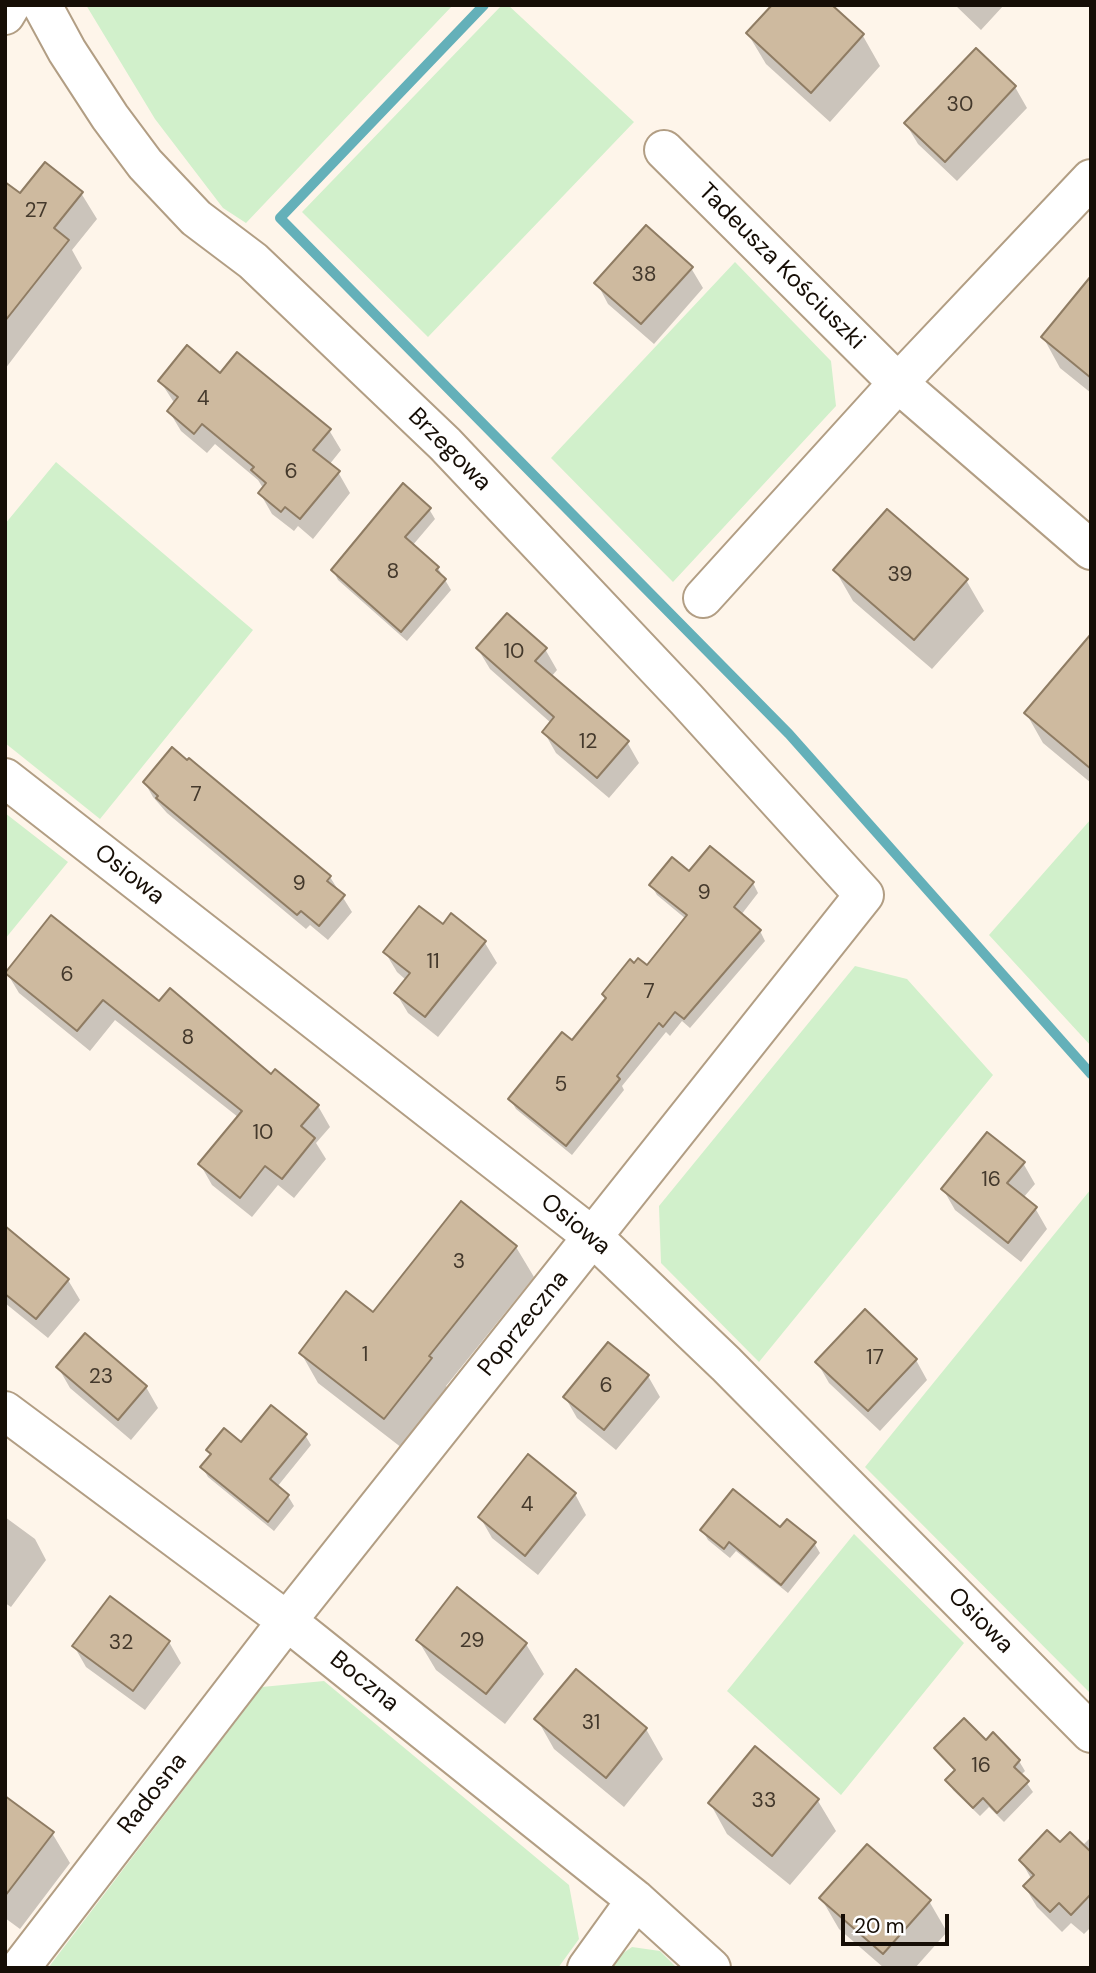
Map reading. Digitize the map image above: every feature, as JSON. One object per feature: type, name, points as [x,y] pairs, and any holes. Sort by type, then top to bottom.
[{"type":"street","points":[[5,15],[11,5]]},
{"type":"street","name":"Brzegowa","points":[[42,5],[67,51],[110,117],[145,164],[196,218],[253,261],[445,444],[686,699],[864,895]]},
{"type":"street","name":"Tadeusza Kościuszki","points":[[664,150],[898,383],[1091,550]]},
{"type":"street","points":[[703,597],[898,383],[1091,179]]},
{"type":"street","name":"Osiowa","points":[[5,778],[593,1237],[726,1364],[1091,1733]]},
{"type":"street","name":"Poprzeczna","points":[[287,1621],[864,895]]},
{"type":"street","name":"Boczna","points":[[5,1410],[287,1621],[636,1900],[711,1968]]},
{"type":"street","name":"Radosna","points":[[20,1968],[287,1621]]},
{"type":"street","points":[[587,1968],[636,1900]]},
{"type":"green space","points":[[86,5],[453,5],[246,223],[223,208],[155,119]]},
{"type":"green space","points":[[502,5],[508,5],[634,122],[428,337],[302,212]]},
{"type":"green space","points":[[735,262],[831,361],[836,406],[673,582],[551,458]]},
{"type":"green space","points":[[56,462],[253,630],[100,819],[5,743],[5,524]]},
{"type":"green space","points":[[5,813],[68,862],[5,939]]},
{"type":"green space","points":[[1091,819],[1091,1046],[989,935]]},
{"type":"green space","points":[[855,966],[907,979],[993,1075],[759,1362],[661,1263],[659,1206]]},
{"type":"green space","points":[[1091,1189],[1091,1694],[865,1467]]},
{"type":"green space","points":[[854,1534],[964,1643],[841,1795],[727,1691]]},
{"type":"green space","points":[[324,1681],[569,1885],[579,1939],[558,1968],[48,1968],[262,1687]]},
{"type":"green space","points":[[632,1947],[660,1951],[677,1968],[608,1968],[616,1958]]},
{"type":"building","points":[[772,5],[832,5],[864,34],[811,93],[746,33]]},
{"type":"building","points":[[976,48],[1016,86],[945,162],[904,123]]},
{"type":"building","points":[[45,162],[83,192],[54,228],[69,240],[5,321],[5,182],[20,193]]},
{"type":"building","points":[[646,225],[693,267],[641,324],[594,283]]},
{"type":"building","points":[[1091,276],[1091,378],[1041,337]]},
{"type":"building","points":[[187,345],[220,373],[237,352],[331,429],[313,450],[340,471],[300,519],[285,507],[281,512],[258,493],[266,483],[251,470],[254,467],[202,424],[194,434],[167,411],[178,397],[158,381]]},
{"type":"building","points":[[403,483],[431,508],[405,537],[439,567],[436,570],[446,579],[401,632],[331,570]]},
{"type":"building","points":[[887,509],[968,579],[914,640],[833,570]]},
{"type":"building","points":[[507,613],[547,648],[535,661],[629,741],[597,778],[542,732],[554,717],[476,648]]},
{"type":"building","points":[[1091,634],[1091,769],[1024,713]]},
{"type":"building","points":[[172,747],[187,760],[189,758],[331,876],[327,881],[345,895],[319,926],[301,911],[297,915],[156,798],[158,796],[143,782]]},
{"type":"building","points":[[710,846],[754,882],[734,907],[761,930],[684,1019],[675,1012],[663,1027],[659,1023],[617,1076],[620,1079],[566,1146],[508,1099],[562,1032],[572,1040],[606,998],[602,994],[630,959],[634,963],[638,958],[647,965],[687,915],[649,885],[672,857],[689,871]]},
{"type":"building","points":[[419,906],[443,924],[451,913],[486,941],[425,1017],[394,993],[410,973],[383,952]]},
{"type":"building","points":[[51,915],[159,1001],[170,988],[271,1074],[275,1069],[319,1105],[301,1126],[315,1138],[282,1179],[265,1166],[240,1198],[198,1164],[242,1111],[103,1000],[77,1031],[5,973]]},
{"type":"building","points":[[987,1132],[1025,1162],[1007,1183],[1037,1207],[1008,1243],[941,1189]]},
{"type":"building","points":[[461,1201],[517,1246],[429,1356],[432,1358],[384,1419],[299,1353],[346,1291],[373,1312]]},
{"type":"building","points":[[5,1226],[69,1279],[36,1319],[5,1294]]},
{"type":"building","points":[[865,1309],[917,1359],[868,1411],[815,1362]]},
{"type":"building","points":[[85,1333],[147,1386],[118,1420],[56,1367]]},
{"type":"building","points":[[608,1342],[649,1375],[604,1430],[563,1397]]},
{"type":"building","points":[[271,1405],[307,1434],[270,1479],[289,1495],[268,1522],[200,1467],[211,1454],[206,1450],[224,1428],[241,1442]]},
{"type":"building","points":[[528,1454],[576,1493],[525,1556],[478,1517]]},
{"type":"building","points":[[733,1489],[780,1527],[787,1519],[816,1542],[781,1585],[729,1542],[724,1549],[700,1530]]},
{"type":"building","points":[[457,1587],[527,1643],[486,1694],[416,1640]]},
{"type":"building","points":[[110,1596],[170,1641],[133,1691],[72,1646]]},
{"type":"building","points":[[576,1669],[647,1728],[606,1778],[534,1719]]},
{"type":"building","points":[[964,1718],[986,1740],[993,1732],[1020,1760],[1014,1767],[1029,1781],[997,1813],[983,1798],[973,1808],[945,1780],[955,1770],[934,1748]]},
{"type":"building","points":[[755,1746],[819,1799],[772,1856],[708,1803]]},
{"type":"building","points":[[5,1796],[54,1832],[5,1896]]},
{"type":"building","points":[[1047,1830],[1060,1842],[1070,1832],[1091,1852],[1091,1894],[1071,1915],[1059,1903],[1050,1912],[1023,1886],[1034,1875],[1019,1860]]},
{"type":"building","points":[[867,1844],[931,1900],[883,1954],[819,1898]]},
{"type":"waterway","points":[[484,5],[280,218],[789,734],[1091,1074]]}]
